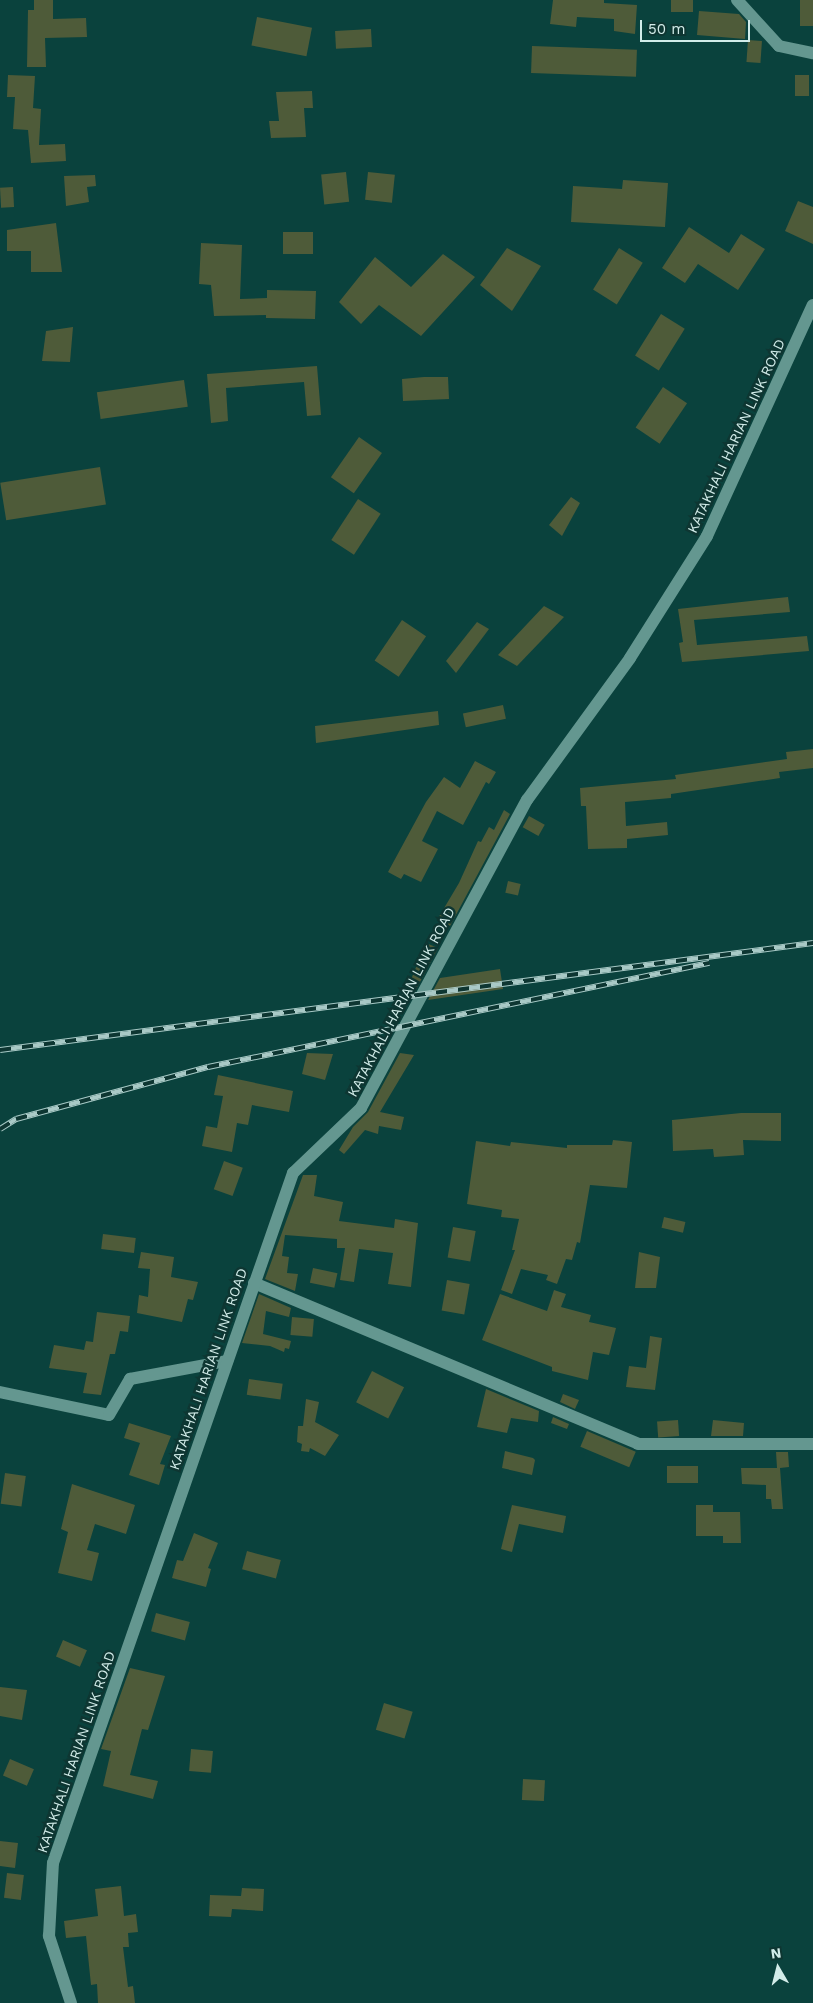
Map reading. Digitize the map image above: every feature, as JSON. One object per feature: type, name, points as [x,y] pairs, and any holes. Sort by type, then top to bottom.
[{"type":"street","points":[[737,0],[779,46],[813,53]]},
{"type":"street","name":"KATAKHALI HARIAN LINK ROAD","points":[[71,2003],[49,1936],[53,1863],[293,1173],[361,1108],[527,800],[630,658],[707,536],[813,305]]},
{"type":"street","points":[[254,1283],[638,1444],[813,1444]]},
{"type":"street","points":[[0,1392],[108,1415],[130,1378],[227,1362]]},
{"type":"building","points":[[34,0],[53,0],[53,19],[86,18],[87,37],[45,38],[46,67],[27,67],[28,10],[34,10]]},
{"type":"building","points":[[553,0],[604,0],[604,3],[637,5],[635,34],[614,31],[614,19],[577,17],[576,27],[550,24]]},
{"type":"building","points":[[671,0],[693,0],[693,12],[671,12]]},
{"type":"building","points":[[800,0],[813,0],[813,26],[800,26]]},
{"type":"building","points":[[699,11],[739,14],[746,22],[745,39],[697,35]]},
{"type":"building","points":[[257,17],[312,28],[306,56],[251,45]]},
{"type":"building","points":[[371,29],[372,47],[336,49],[335,31]]},
{"type":"building","points":[[748,40],[762,41],[760,63],[746,62]]},
{"type":"building","points":[[532,46],[637,50],[636,77],[531,73]]},
{"type":"building","points":[[8,75],[35,76],[33,108],[41,109],[39,145],[65,144],[66,161],[31,163],[28,130],[13,129],[15,97],[7,97]]},
{"type":"building","points":[[795,75],[809,75],[809,96],[795,96]]},
{"type":"building","points":[[312,91],[313,108],[304,108],[306,137],[271,138],[269,121],[279,121],[276,92]]},
{"type":"building","points":[[346,172],[349,202],[324,204],[321,175]]},
{"type":"building","points":[[368,172],[395,175],[392,203],[365,200]]},
{"type":"building","points":[[95,175],[96,186],[87,187],[89,202],[66,206],[64,176]]},
{"type":"building","points":[[623,180],[668,183],[665,227],[571,222],[573,186],[622,189]]},
{"type":"building","points":[[13,187],[14,207],[1,208],[0,188]]},
{"type":"building","points":[[798,201],[813,207],[813,244],[785,231]]},
{"type":"building","points":[[56,223],[62,272],[31,272],[31,251],[7,251],[7,230]]},
{"type":"building","points":[[689,227],[729,253],[741,234],[765,249],[738,290],[698,264],[685,283],[662,268]]},
{"type":"building","points":[[283,232],[313,232],[313,254],[283,254]]},
{"type":"building","points":[[201,243],[242,245],[240,299],[267,298],[267,290],[316,291],[315,319],[266,318],[266,315],[214,316],[211,285],[199,284]]},
{"type":"building","points":[[507,248],[541,266],[512,311],[480,285]]},
{"type":"building","points":[[619,248],[643,263],[617,304],[593,290]]},
{"type":"building","points":[[443,254],[475,277],[421,336],[379,305],[361,324],[339,302],[375,257],[411,287]]},
{"type":"building","points":[[661,314],[685,329],[659,370],[635,356]]},
{"type":"building","points":[[73,327],[70,362],[42,361],[46,331]]},
{"type":"building","points":[[317,366],[321,415],[307,416],[304,382],[226,388],[228,421],[211,423],[207,374]]},
{"type":"building","points":[[448,377],[449,399],[403,401],[402,379]]},
{"type":"building","points":[[184,380],[188,407],[101,419],[97,392]]},
{"type":"building","points":[[663,387],[687,403],[660,444],[636,428]]},
{"type":"building","points":[[359,437],[382,453],[354,493],[331,477]]},
{"type":"building","points":[[100,467],[106,505],[6,520],[0,483]]},
{"type":"building","points":[[571,497],[580,503],[562,536],[549,525]]},
{"type":"building","points":[[358,499],[381,514],[354,555],[331,540]]},
{"type":"building","points":[[788,597],[790,612],[694,620],[697,645],[807,636],[809,651],[682,662],[679,643],[683,642],[678,609]]},
{"type":"building","points":[[544,606],[564,617],[517,666],[498,655]]},
{"type":"building","points":[[402,620],[426,636],[399,677],[375,661]]},
{"type":"building","points":[[477,622],[489,629],[456,673],[446,661]]},
{"type":"building","points":[[503,705],[506,719],[466,727],[463,714]]},
{"type":"building","points":[[438,711],[439,725],[316,743],[315,726]]},
{"type":"building","points":[[813,749],[813,768],[779,772],[780,778],[671,794],[671,798],[625,802],[626,826],[667,822],[668,835],[627,839],[627,848],[588,849],[586,806],[581,806],[580,788],[676,779],[675,775],[787,759],[786,752]]},
{"type":"building","points":[[475,761],[496,772],[489,784],[486,782],[463,825],[437,811],[422,841],[438,849],[421,882],[404,874],[401,879],[388,872],[426,802],[444,777],[460,788]]},
{"type":"building","points":[[504,810],[510,814],[450,926],[437,920],[459,883],[478,841],[481,842],[489,827],[494,830]]},
{"type":"building","points":[[529,816],[545,825],[538,836],[523,827]]},
{"type":"building","points":[[508,881],[521,884],[518,896],[505,893]]},
{"type":"building","points":[[426,943],[438,948],[412,997],[405,994]]},
{"type":"building","points":[[500,969],[503,989],[428,1000],[440,978]]},
{"type":"building","points":[[307,1053],[333,1054],[325,1080],[302,1074]]},
{"type":"building","points":[[400,1053],[414,1055],[380,1112],[404,1117],[401,1130],[379,1126],[378,1134],[365,1130],[344,1154],[339,1150],[353,1127],[368,1112]]},
{"type":"building","points":[[218,1075],[293,1091],[289,1112],[252,1105],[248,1125],[237,1123],[232,1152],[202,1146],[206,1126],[217,1128],[223,1096],[214,1095]]},
{"type":"building","points":[[741,1113],[781,1113],[781,1141],[743,1140],[744,1155],[714,1157],[713,1149],[673,1151],[672,1120]]},
{"type":"building","points":[[613,1140],[632,1142],[627,1188],[590,1185],[580,1243],[577,1242],[572,1260],[566,1259],[557,1284],[546,1280],[548,1275],[521,1269],[512,1294],[501,1290],[515,1250],[512,1250],[519,1219],[501,1217],[502,1210],[467,1204],[476,1141],[510,1146],[511,1142],[567,1148],[567,1145],[612,1145]]},
{"type":"building","points":[[224,1161],[243,1168],[233,1196],[214,1189]]},
{"type":"building","points":[[303,1175],[317,1175],[314,1196],[343,1202],[339,1221],[394,1228],[395,1219],[418,1223],[411,1287],[388,1284],[393,1253],[359,1249],[354,1282],[340,1280],[345,1248],[337,1248],[337,1239],[285,1235],[282,1256],[289,1257],[287,1273],[298,1274],[295,1291],[265,1279]]},
{"type":"building","points":[[664,1217],[685,1222],[683,1233],[662,1228]]},
{"type":"building","points":[[453,1227],[476,1231],[470,1262],[448,1258]]},
{"type":"building","points":[[103,1234],[136,1238],[134,1253],[101,1249]]},
{"type":"building","points":[[141,1252],[174,1257],[171,1277],[198,1282],[193,1300],[188,1299],[182,1322],[137,1313],[139,1295],[148,1297],[150,1269],[138,1268]]},
{"type":"building","points":[[639,1252],[660,1257],[656,1288],[635,1288]]},
{"type":"building","points":[[313,1268],[337,1273],[334,1288],[310,1283]]},
{"type":"building","points":[[447,1280],[470,1284],[464,1315],[442,1311]]},
{"type":"building","points":[[554,1290],[566,1294],[561,1307],[591,1315],[589,1322],[616,1328],[609,1355],[593,1352],[588,1380],[552,1371],[552,1367],[482,1340],[500,1294],[547,1311]]},
{"type":"building","points":[[259,1294],[291,1308],[289,1317],[266,1311],[263,1334],[291,1341],[289,1349],[285,1348],[284,1352],[270,1346],[242,1343]]},
{"type":"building","points":[[97,1312],[130,1316],[128,1332],[120,1331],[115,1354],[110,1354],[101,1395],[83,1393],[87,1373],[49,1368],[54,1345],[84,1350],[86,1341],[93,1342]]},
{"type":"building","points":[[292,1317],[314,1319],[312,1337],[290,1335]]},
{"type":"building","points":[[650,1336],[662,1338],[655,1390],[626,1387],[629,1366],[646,1368]]},
{"type":"building","points":[[372,1371],[404,1387],[388,1419],[356,1402]]},
{"type":"building","points":[[249,1379],[283,1384],[280,1400],[247,1395]]},
{"type":"building","points":[[486,1389],[539,1411],[538,1422],[511,1418],[507,1433],[477,1427]]},
{"type":"building","points":[[563,1394],[579,1400],[575,1409],[560,1402]]},
{"type":"building","points":[[306,1399],[319,1402],[315,1422],[339,1435],[325,1456],[310,1448],[309,1452],[301,1451],[302,1444],[297,1442],[298,1426],[303,1426]]},
{"type":"building","points":[[553,1417],[569,1424],[567,1429],[551,1423]]},
{"type":"building","points":[[678,1420],[679,1436],[658,1437],[657,1421]]},
{"type":"building","points":[[713,1420],[744,1423],[743,1436],[711,1436]]},
{"type":"building","points":[[129,1423],[171,1436],[160,1464],[165,1465],[159,1485],[129,1475],[140,1443],[124,1438]]},
{"type":"building","points":[[587,1431],[636,1452],[629,1467],[580,1447]]},
{"type":"building","points":[[505,1451],[533,1458],[535,1460],[532,1475],[502,1468]]},
{"type":"building","points":[[776,1452],[788,1452],[789,1467],[780,1468],[783,1509],[772,1509],[771,1499],[766,1499],[766,1485],[742,1484],[741,1468],[777,1468]]},
{"type":"building","points":[[667,1466],[698,1466],[698,1483],[667,1483]]},
{"type":"building","points":[[5,1473],[26,1476],[21,1507],[1,1504]]},
{"type":"building","points":[[72,1484],[135,1505],[126,1534],[95,1524],[87,1550],[99,1553],[92,1581],[58,1573],[68,1532],[61,1529]]},
{"type":"building","points":[[512,1505],[566,1516],[563,1533],[519,1524],[512,1552],[501,1549]]},
{"type":"building","points":[[696,1505],[713,1505],[713,1512],[740,1512],[741,1543],[723,1543],[723,1536],[696,1536]]},
{"type":"building","points":[[194,1533],[218,1543],[208,1568],[211,1569],[206,1587],[172,1578],[177,1560],[183,1561]]},
{"type":"building","points":[[247,1551],[281,1560],[276,1578],[242,1569]]},
{"type":"building","points":[[156,1613],[190,1622],[185,1640],[151,1631]]},
{"type":"building","points":[[63,1640],[87,1650],[80,1667],[56,1657]]},
{"type":"building","points":[[130,1668],[165,1676],[148,1730],[142,1729],[130,1775],[158,1781],[153,1799],[103,1786],[111,1751],[101,1749]]},
{"type":"building","points":[[0,1687],[27,1690],[22,1720],[0,1716]]},
{"type":"building","points":[[384,1703],[413,1712],[405,1739],[376,1730]]},
{"type":"building","points":[[191,1749],[213,1751],[211,1773],[189,1771]]},
{"type":"building","points":[[10,1759],[34,1769],[27,1786],[3,1776]]},
{"type":"building","points":[[523,1779],[545,1780],[544,1801],[522,1800]]},
{"type":"building","points":[[0,1841],[18,1843],[15,1868],[0,1866]]},
{"type":"building","points":[[7,1873],[24,1875],[21,1900],[4,1898]]},
{"type":"building","points":[[121,1886],[124,1916],[136,1914],[138,1932],[128,1933],[129,1947],[123,1947],[128,1987],[133,1986],[135,2003],[98,2003],[97,1984],[91,1985],[86,1936],[66,1938],[64,1921],[98,1916],[95,1889]]},
{"type":"building","points":[[242,1888],[264,1889],[263,1911],[232,1909],[231,1917],[209,1916],[210,1895],[241,1896]]},
{"type":"railway","points":[[0,1050],[813,943]]},
{"type":"railway","points":[[0,1129],[16,1119],[208,1067],[709,963]]}]
